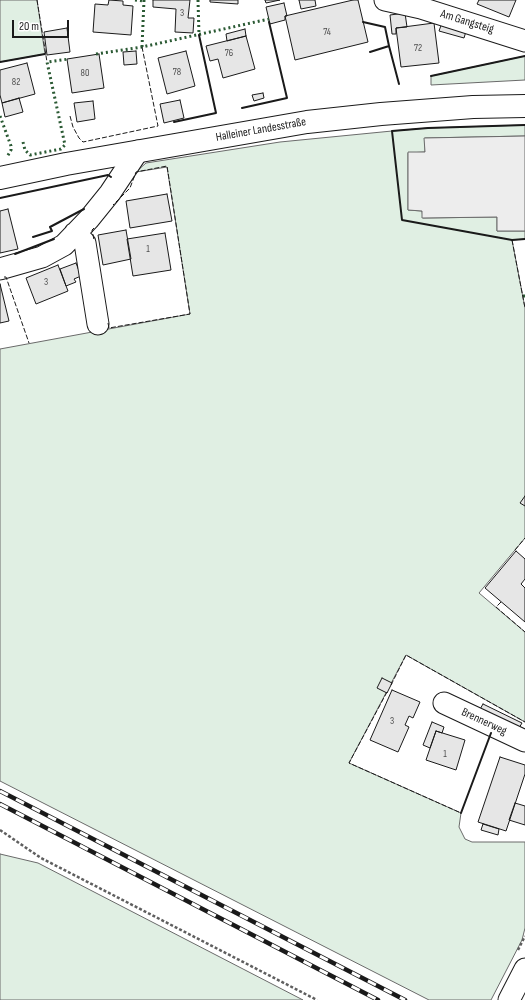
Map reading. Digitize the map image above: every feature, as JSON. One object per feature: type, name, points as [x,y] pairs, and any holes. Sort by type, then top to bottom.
[{"type":"main road","name":"Halleiner Landesstraße","points":[[0,178],[66,164],[315,121],[473,107],[525,106]]},
{"type":"street","name":"Am Gangsteig","points":[[385,0],[421,8],[525,41]]},
{"type":"street","points":[[0,269],[42,257],[64,245],[89,219],[110,193],[138,151]]},
{"type":"street","points":[[75,233],[85,243],[98,324]]},
{"type":"street","name":"Brennerweg","points":[[444,703],[525,741]]},
{"type":"street","points":[[509,1000],[525,969]]},
{"type":"path","points":[[0,830],[41,858],[317,1000]]},
{"type":"green space","points":[[0,0],[37,0],[45,54],[0,62]]},
{"type":"green space","points":[[525,56],[525,80],[431,85],[431,76]]},
{"type":"green space","points":[[525,125],[525,136],[425,138],[425,152],[408,153],[408,210],[422,211],[423,218],[497,217],[497,231],[525,231],[525,239],[512,240],[525,308],[525,538],[479,593],[525,632],[525,722],[406,655],[349,763],[461,813],[459,827],[465,839],[472,842],[525,842],[525,928],[522,940],[491,1000],[429,1000],[0,781],[0,349],[190,314],[167,167],[136,172],[146,163],[280,142],[428,128]]},
{"type":"green space","points":[[0,854],[38,863],[303,1000],[0,1000]]},
{"type":"shaded area","points":[[525,136],[525,231],[497,231],[497,217],[422,218],[422,211],[408,210],[408,152],[425,152],[424,138]]},
{"type":"building","points":[[109,0],[123,1],[123,5],[133,6],[131,35],[93,32],[95,4],[108,5]]},
{"type":"building","points":[[153,0],[190,0],[188,18],[194,18],[193,33],[175,32],[176,9],[153,7]]},
{"type":"building","points":[[210,0],[238,0],[238,4],[210,2]]},
{"type":"building","points":[[265,0],[280,0],[266,3]]},
{"type":"building","points":[[299,0],[315,0],[316,6],[301,9]]},
{"type":"building","points":[[358,0],[368,42],[295,60],[285,16]]},
{"type":"building","points":[[479,0],[516,0],[509,17],[477,4]]},
{"type":"building","points":[[284,3],[287,16],[285,16],[285,20],[270,24],[266,7]]},
{"type":"building","points":[[405,13],[407,27],[396,28],[396,34],[392,34],[390,15]]},
{"type":"building","points":[[443,20],[467,28],[464,38],[439,31]]},
{"type":"building","points":[[434,23],[439,63],[401,67],[396,28]]},
{"type":"building","points":[[67,28],[70,52],[47,55],[44,32]]},
{"type":"building","points":[[245,29],[246,36],[227,41],[226,34]]},
{"type":"building","points":[[246,36],[255,69],[223,78],[218,59],[210,61],[206,46]]},
{"type":"building","points":[[136,51],[137,64],[124,65],[123,52]]},
{"type":"building","points":[[186,51],[195,86],[167,94],[158,58]]},
{"type":"building","points":[[99,54],[104,88],[72,93],[67,59]]},
{"type":"building","points":[[27,63],[35,94],[2,103],[0,95],[0,70]]},
{"type":"building","points":[[263,93],[264,98],[254,101],[252,95]]},
{"type":"building","points":[[19,98],[23,112],[5,117],[2,103]]},
{"type":"building","points":[[180,100],[184,118],[164,123],[160,104]]},
{"type":"building","points":[[93,101],[95,119],[77,122],[74,103]]},
{"type":"building","points":[[167,194],[172,221],[130,228],[126,201]]},
{"type":"building","points":[[8,209],[18,249],[0,253],[0,211]]},
{"type":"building","points":[[126,230],[131,259],[103,265],[98,235]]},
{"type":"building","points":[[165,233],[171,270],[133,276],[127,239]]},
{"type":"building","points":[[76,263],[81,276],[74,279],[76,282],[66,286],[60,269]]},
{"type":"building","points":[[58,265],[68,291],[36,304],[26,278]]},
{"type":"building","points":[[0,284],[9,321],[0,323]]},
{"type":"building","points":[[525,496],[525,506],[520,503]]},
{"type":"building","points":[[516,551],[525,559],[525,579],[521,584],[525,588],[525,622],[485,588]]},
{"type":"building","points":[[382,678],[392,683],[387,693],[377,688]]},
{"type":"building","points":[[392,690],[420,702],[413,718],[409,716],[405,725],[409,727],[398,752],[370,740]]},
{"type":"building","points":[[483,704],[522,723],[519,728],[479,711]]},
{"type":"building","points":[[432,722],[444,727],[442,733],[436,731],[430,748],[423,745]]},
{"type":"building","points":[[436,731],[465,740],[456,770],[426,760]]},
{"type":"building","points":[[500,757],[525,765],[525,774],[506,831],[478,822]]},
{"type":"building","points":[[515,803],[525,806],[525,825],[509,820]]},
{"type":"building","points":[[483,824],[499,829],[498,835],[481,830]]},
{"type":"railway","points":[[0,791],[405,1000]]},
{"type":"railway","points":[[0,804],[378,1000]]},
{"type":"hedge","points":[[135,0],[144,1]]},
{"type":"hedge","points":[[142,47],[144,0]]},
{"type":"hedge","points":[[198,0],[199,35]]},
{"type":"hedge","points":[[96,54],[142,47],[269,19]]},
{"type":"hedge","points":[[23,142],[25,150],[30,155],[61,149],[65,145],[47,62],[69,59]]},
{"type":"hedge","points":[[0,116],[11,146],[11,150],[7,157]]},
{"type":"fence","points":[[37,0],[47,62]]},
{"type":"fence","points":[[70,116],[73,127],[83,142],[158,126],[142,47]]},
{"type":"fence","points":[[108,323],[109,328],[190,314],[167,166],[136,172],[130,188],[113,205]]},
{"type":"fence","points":[[94,228],[92,230],[94,240]]},
{"type":"fence","points":[[512,240],[525,308]]},
{"type":"fence","points":[[4,277],[6,277],[29,343]]},
{"type":"fence","points":[[515,550],[525,538]]},
{"type":"fence","points":[[501,602],[496,607],[525,632]]},
{"type":"fence","points":[[391,685],[406,655],[525,722]]},
{"type":"fence","points":[[387,692],[349,763],[461,813]]},
{"type":"wall","points":[[242,108],[287,98],[269,22]]},
{"type":"wall","points":[[363,22],[385,27],[389,46],[370,52]]},
{"type":"wall","points":[[174,122],[216,113],[199,35]]},
{"type":"wall","points":[[389,46],[399,84]]},
{"type":"wall","points":[[0,62],[45,54]]},
{"type":"wall","points":[[431,76],[525,56]]},
{"type":"wall","points":[[525,125],[428,128],[392,131],[402,220],[512,240],[525,239]]},
{"type":"wall","points":[[0,198],[108,175],[111,177]]},
{"type":"wall","points":[[33,237],[52,231],[50,227],[84,209]]},
{"type":"wall","points":[[15,254],[54,239]]},
{"type":"wall","points":[[461,813],[491,733]]}]
